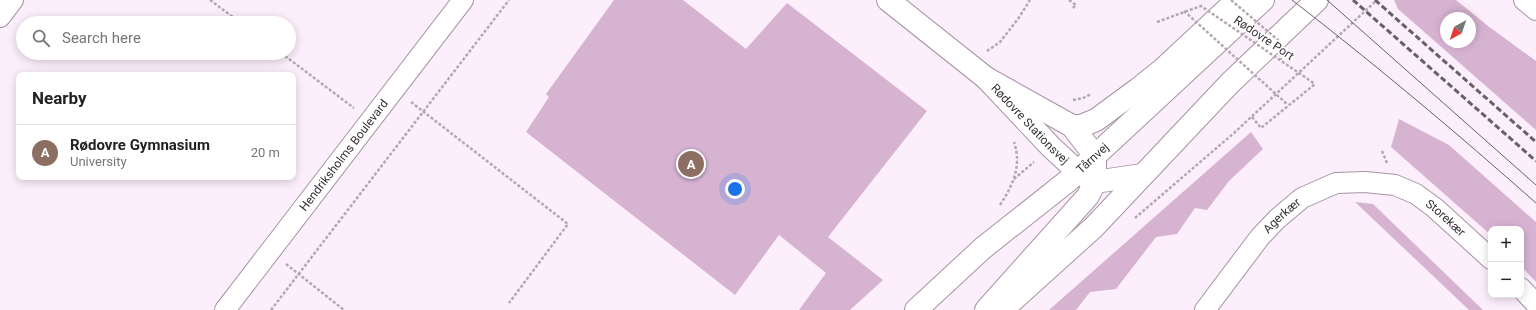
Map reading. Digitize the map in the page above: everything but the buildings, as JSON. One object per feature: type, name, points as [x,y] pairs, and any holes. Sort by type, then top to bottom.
[{"type":"street","points":[[0,17],[13,0]]},
{"type":"street","name":"Hendriksholms Boulevard","points":[[225,310],[463,0]]},
{"type":"street","name":"Rødovre Stationsvej","points":[[888,0],[986,78],[1051,147],[1087,177]]},
{"type":"street","points":[[1072,126],[1081,126],[1089,123],[1117,104],[1163,68],[1237,0]]},
{"type":"street","name":"Tårnvej","points":[[916,310],[984,248],[1087,177],[1095,156],[1263,0]]},
{"type":"street","points":[[1002,310],[1094,227],[1230,82],[1318,0]]},
{"type":"street","points":[[1524,0],[1536,10]]},
{"type":"street","name":"Rødovre Stationsvej","points":[[986,78],[1072,126]]},
{"type":"street","points":[[1072,126],[1095,156]]},
{"type":"street","points":[[986,310],[1084,200],[1087,177],[1142,175]]},
{"type":"street","name":"Agerkær","points":[[1205,310],[1260,237],[1277,219],[1302,198],[1336,183],[1365,182],[1395,184]]},
{"type":"street","name":"Storekær","points":[[1395,184],[1416,194],[1488,256]]},
{"type":"street","points":[[1524,291],[1536,304]]},
{"type":"path","points":[[210,0],[232,16]]},
{"type":"path","points":[[271,310],[509,0]]},
{"type":"path","points":[[1000,42],[1018,19],[1030,0]]},
{"type":"path","points":[[1069,0],[1076,5],[1073,8]]},
{"type":"path","points":[[1231,0],[1278,40],[1281,60]]},
{"type":"path","points":[[1134,219],[1252,117],[1377,0]]},
{"type":"path","name":"Rødovre Port","points":[[1157,22],[1201,6],[1315,84],[1288,106]]},
{"type":"path","points":[[1184,11],[1288,106],[1261,128],[1252,117]]},
{"type":"path","points":[[290,60],[370,121]]},
{"type":"path","points":[[395,90],[568,224],[509,303]]},
{"type":"path","points":[[996,210],[1009,191],[1016,173],[1017,149],[1013,137]]},
{"type":"path","points":[[270,251],[344,310]]},
{"type":"shaded area","points":[[614,0],[683,0],[746,49],[787,3],[927,111],[828,237],[883,280],[850,310],[799,310],[826,273],[779,235],[735,295],[526,132],[549,97],[546,94]]},
{"type":"shaded area","points":[[1394,0],[1456,0],[1471,12],[1440,12],[1440,46],[1398,9]]},
{"type":"shaded area","points":[[1476,16],[1536,61],[1536,130],[1442,48],[1476,48]]},
{"type":"shaded area","points":[[1399,119],[1449,145],[1536,222],[1536,282],[1524,269],[1524,226],[1488,226],[1488,232],[1391,147]]},
{"type":"shaded area","points":[[1251,132],[1263,149],[1229,181],[1207,210],[1195,208],[1177,234],[1156,237],[1116,289],[1090,292],[1076,310],[1049,310]]},
{"type":"shaded area","points":[[1355,202],[1373,204],[1483,310],[1469,310]]},
{"type":"tram line","points":[[1292,0],[1416,100],[1536,203]]},
{"type":"tram line","points":[[1327,0],[1536,185]]},
{"type":"railway","points":[[1353,0],[1536,161]]},
{"type":"railway","points":[[1375,0],[1536,142]]},
{"type":"place","name":"Rødovre Gymnasium","points":[[691,164]]}]
